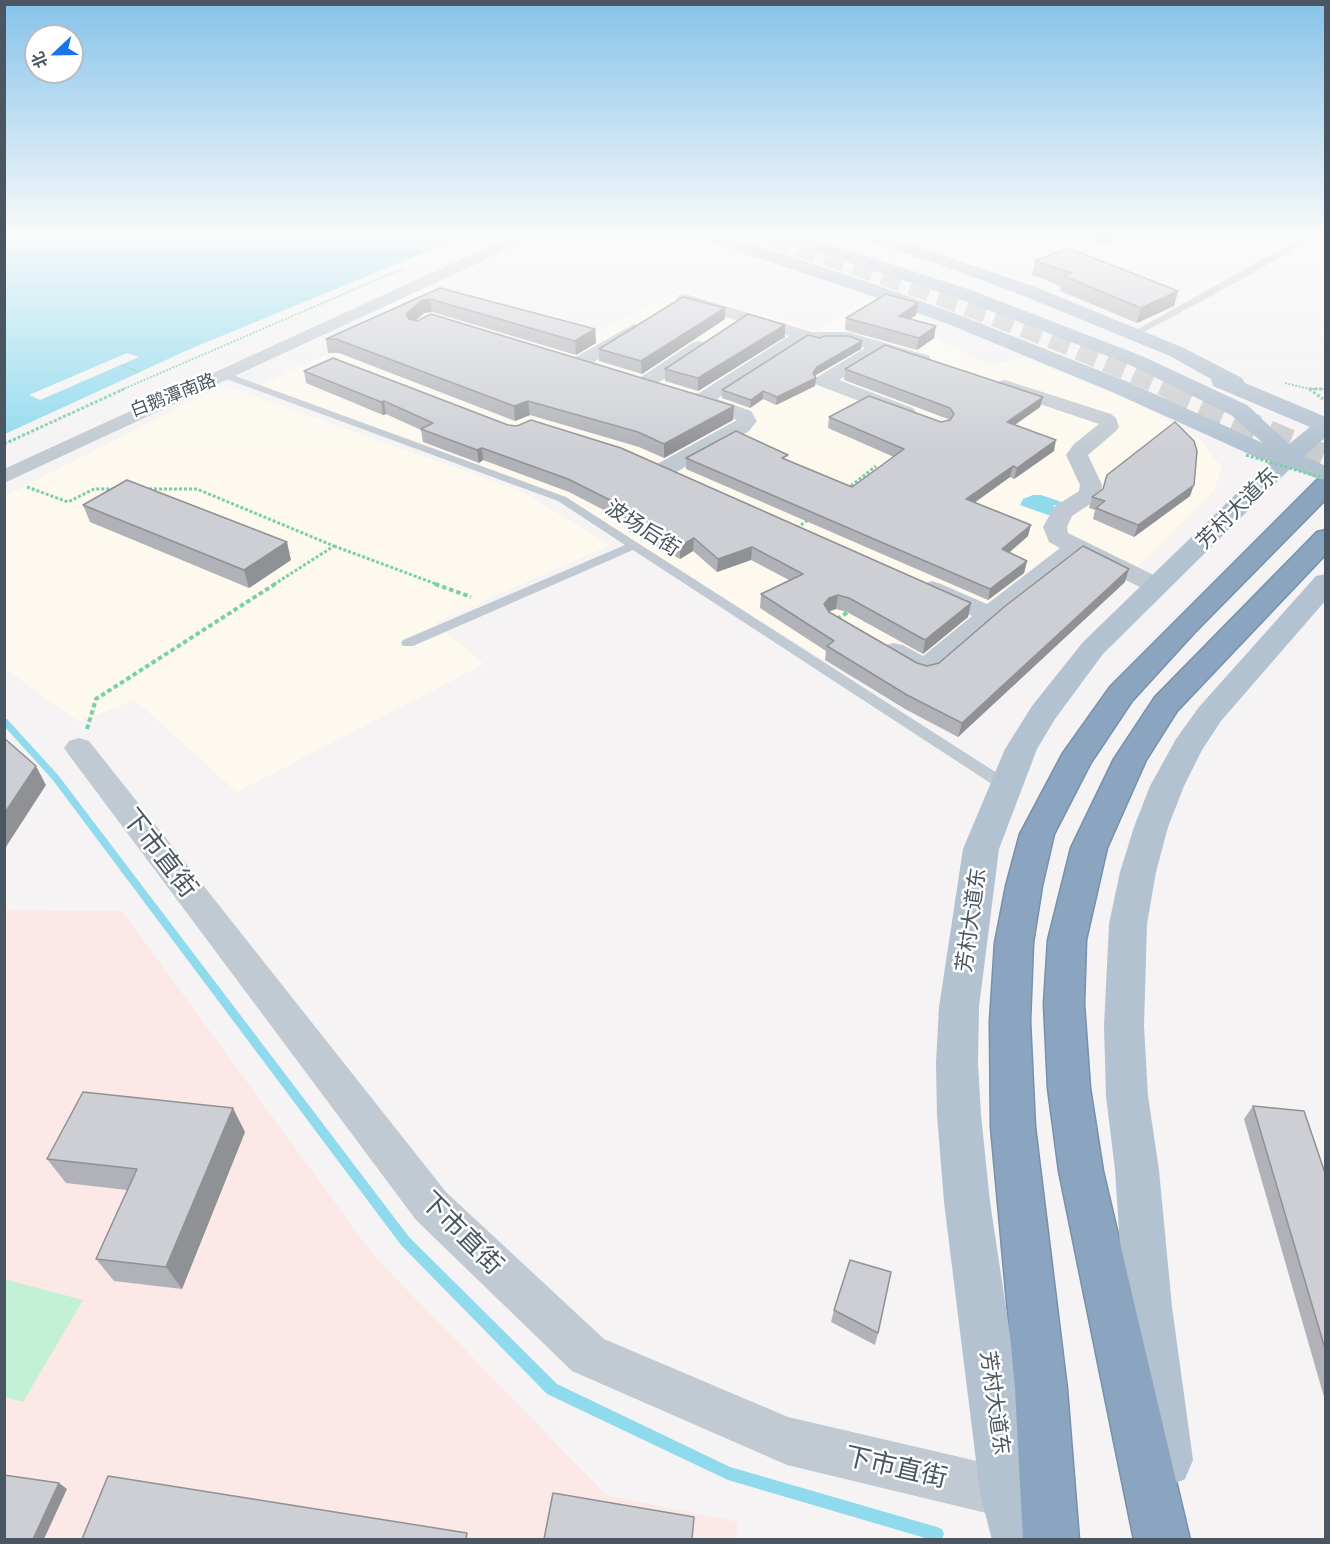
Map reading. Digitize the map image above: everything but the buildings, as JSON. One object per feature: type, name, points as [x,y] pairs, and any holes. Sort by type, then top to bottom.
[{"type":"highway","name":"芳村大道东","points":[[1051,1539],[1041,1389],[1013,1127],[1010,1021],[1014,943],[1024,886],[1037,834],[1075,761],[1121,694],[1184,627],[1326,485]]},
{"type":"highway","points":[[1162,1539],[1081,1171],[1069,1088],[1064,1004],[1066,940],[1089,848],[1130,759],[1166,704],[1326,538]]},
{"type":"main road","points":[[922,308],[1120,387],[1268,454],[1287,458],[1326,477]]},
{"type":"main road","points":[[1001,308],[1136,360],[1239,410],[1272,439],[1287,458]]},
{"type":"main road","points":[[1045,308],[1326,425]]},
{"type":"main road","points":[[1068,308],[1177,351],[1256,396]]},
{"type":"main road","name":"芳村大道东","points":[[1020,1539],[1007,1493],[968,1202],[957,1063],[964,953],[981,849],[1021,749],[1042,713],[1093,648],[1287,458],[1326,425]]},
{"type":"main road","points":[[1175,1539],[1148,1307],[1137,1170],[1127,1096],[1124,1026],[1128,924],[1138,872],[1151,827],[1167,786],[1187,747],[1210,714],[1326,582]]},
{"type":"street","points":[[224,375],[369,308]]},
{"type":"street","points":[[579,363],[667,308]]},
{"type":"street","points":[[716,308],[804,335],[848,338],[936,364]]},
{"type":"street","points":[[645,383],[744,317]]},
{"type":"street","points":[[701,400],[804,335]]},
{"type":"street","points":[[880,346],[824,381],[919,417]]},
{"type":"street","points":[[556,357],[606,371]]},
{"type":"street","name":"白鹅潭南路","points":[[4,466],[134,410],[224,375]]},
{"type":"street","name":"白鹅潭南路","points":[[4,477],[224,375]]},
{"type":"street","points":[[626,377],[744,415],[747,422],[742,427],[656,466],[685,478]]},
{"type":"street","points":[[991,382],[1104,418],[1109,422],[1109,427],[1081,448],[1077,455],[1091,485],[1090,494],[1062,512],[1055,527],[1057,537],[1157,586]]},
{"type":"street","points":[[846,613],[925,669],[990,614],[1078,546]]},
{"type":"street","points":[[910,579],[990,614]]},
{"type":"street","name":"下市直街","points":[[80,749],[431,1206],[588,1356],[787,1441],[1007,1493]]},
{"type":"lane","points":[[1134,334],[1182,308]]},
{"type":"lane","name":"波场后街","points":[[224,375],[562,499],[1006,786]]},
{"type":"lane","points":[[408,644],[634,545]]},
{"type":"path","points":[[4,444],[160,372],[311,308]]},
{"type":"path","points":[[121,365],[139,372]]},
{"type":"path","points":[[1282,382],[1309,389],[1326,389]]},
{"type":"path","points":[[1309,389],[1326,402]]},
{"type":"path","points":[[1246,455],[1326,477]]},
{"type":"path","points":[[841,494],[876,466]]},
{"type":"path","points":[[27,487],[68,502],[94,489],[117,489]]},
{"type":"path","points":[[140,489],[197,489],[334,546],[493,606]]},
{"type":"path","points":[[797,528],[815,515]]},
{"type":"path","points":[[80,749],[96,699],[334,546]]},
{"type":"shaded area","points":[[388,308],[501,308],[594,335],[645,308],[741,308],[815,330],[853,308],[896,308],[917,314],[941,341],[990,366],[1023,357],[1138,404],[1199,438],[1222,468],[1214,491],[1132,572],[1129,579],[958,737],[905,709],[562,499],[258,387],[368,335],[398,315]]},
{"type":"shaded area","points":[[219,387],[243,392],[521,491],[610,545],[435,623],[484,664],[237,792],[135,700],[79,722],[5,669],[5,496]]},
{"type":"shaded area","points":[[5,910],[122,911],[374,1256],[606,1495],[738,1522],[736,1540],[5,1540]]},
{"type":"green space","points":[[4,1279],[83,1300],[23,1402],[5,1397]]},
{"type":"water","points":[[4,308],[290,308],[190,349],[5,434]]},
{"type":"water","points":[[1041,495],[1062,502],[1061,506],[1054,505],[1052,514],[1048,515],[1020,505],[1023,499]]},
{"type":"pier","points":[[127,353],[139,357],[40,400],[29,395]]},
{"type":"waterway","points":[[4,721],[55,777],[405,1241],[552,1389],[728,1473],[937,1534]]},
{"type":"tunnel","points":[[972,308],[1051,338],[1172,390]]},
{"type":"tunnel","points":[[1169,389],[1326,457]]}]
